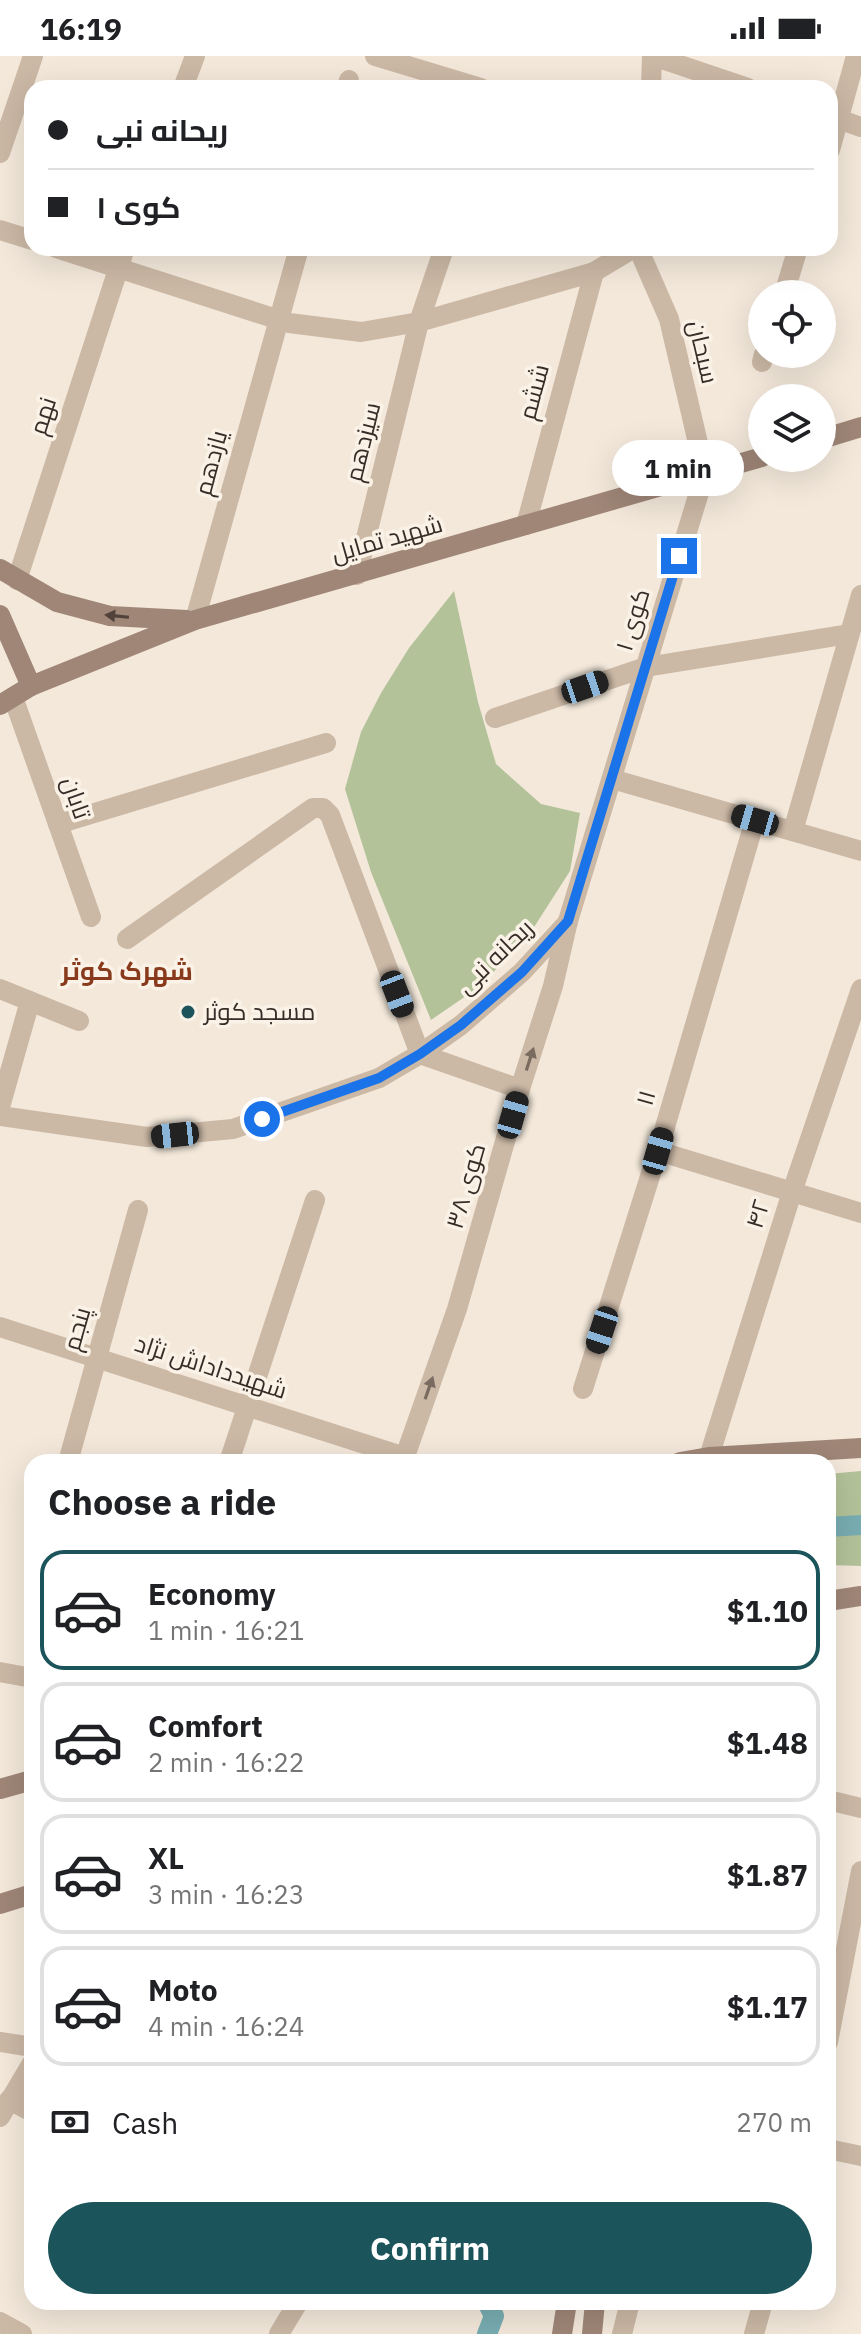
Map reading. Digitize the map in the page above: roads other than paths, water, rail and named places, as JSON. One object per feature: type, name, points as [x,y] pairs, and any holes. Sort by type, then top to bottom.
[{"type":"street","points":[[25,80],[33,56]]},
{"type":"street","points":[[186,80],[195,56]]},
{"type":"street","points":[[375,56],[454,80]]},
{"type":"street","points":[[652,80],[653,56],[724,80]]},
{"type":"street","points":[[838,109],[856,56]]},
{"type":"street","points":[[0,153],[24,82]]},
{"type":"street","points":[[838,119],[861,127]]},
{"type":"street","points":[[0,230],[24,238]]},
{"type":"street","points":[[81,256],[278,319],[361,332],[419,322],[594,272],[622,256]]},
{"type":"street","name":"نهم","points":[[9,574],[122,256]]},
{"type":"street","name":"یازدهم","points":[[195,620],[297,256]]},
{"type":"street","name":"سیزدهم","points":[[357,575],[419,322],[441,256]]},
{"type":"street","name":"سبحان","points":[[640,256],[669,319],[705,473]]},
{"type":"street","points":[[788,280],[796,256]]},
{"type":"street","name":"ششم","points":[[526,525],[594,272]]},
{"type":"street","points":[[836,435],[861,427]]},
{"type":"street","name":"شهید تمایل","points":[[6,701],[31,686],[195,620],[748,461]]},
{"type":"street","name":"کوی ۱","points":[[568,921],[705,473]]},
{"type":"street","points":[[9,574],[57,602],[110,616],[195,620]]},
{"type":"street","points":[[793,831],[861,595]]},
{"type":"street","points":[[0,615],[31,686]]},
{"type":"street","points":[[495,718],[646,667],[849,634]]},
{"type":"street","name":"تابان","points":[[6,701],[58,824],[91,917]]},
{"type":"street","points":[[58,824],[326,743]]},
{"type":"street","points":[[612,779],[861,851]]},
{"type":"street","points":[[127,939],[313,808],[323,808],[330,815],[420,1054],[520,1089]]},
{"type":"street","name":"۱۱","points":[[583,1389],[658,1151],[755,820]]},
{"type":"street","name":"ریحانه نبی","points":[[0,1116],[147,1137],[233,1129],[379,1078],[420,1054],[461,1025],[522,972],[568,921]]},
{"type":"street","name":"کوی ۳۸","points":[[406,1454],[457,1309],[553,986],[568,921]]},
{"type":"street","points":[[0,989],[79,1021]]},
{"type":"street","name":"۴۲","points":[[710,1454],[792,1192],[861,989]]},
{"type":"street","points":[[0,1107],[30,1001]]},
{"type":"street","points":[[658,1151],[861,1213]]},
{"type":"street","points":[[232,1454],[315,1200]]},
{"type":"street","name":"پنجم","points":[[70,1454],[138,1210]]},
{"type":"street","name":"شهیدداداش نژاد","points":[[0,1327],[387,1454]]},
{"type":"street","points":[[818,1454],[861,1448]]},
{"type":"street","points":[[836,1600],[861,1596]]},
{"type":"street","points":[[0,1672],[24,1676]]},
{"type":"street","points":[[0,1790],[24,1782]]},
{"type":"street","points":[[836,1802],[861,1808]]},
{"type":"street","points":[[836,2001],[861,1871]]},
{"type":"street","points":[[0,1889],[24,1895]]},
{"type":"street","points":[[0,1904],[24,1897]]},
{"type":"street","points":[[0,2042],[24,2046]]},
{"type":"street","points":[[24,2076],[4,2109],[24,2111]]},
{"type":"street","points":[[836,2151],[861,2156]]},
{"type":"street","points":[[279,2334],[293,2310]]},
{"type":"street","points":[[566,2310],[563,2330],[593,2334],[594,2310]]},
{"type":"street","points":[[622,2334],[628,2310]]},
{"type":"street","points":[[754,2334],[761,2310]]},
{"type":"street","points":[[0,2322],[22,2334]]},
{"type":"waterway","points":[[836,1527],[861,1525]]},
{"type":"waterway","points":[[487,2334],[494,2316],[491,2310]]},
{"type":"place","name":"مسجد کوثر","points":[[188,1012]]},
{"type":"district","name":"شهرک کوثر","points":[[127,971]]}]
